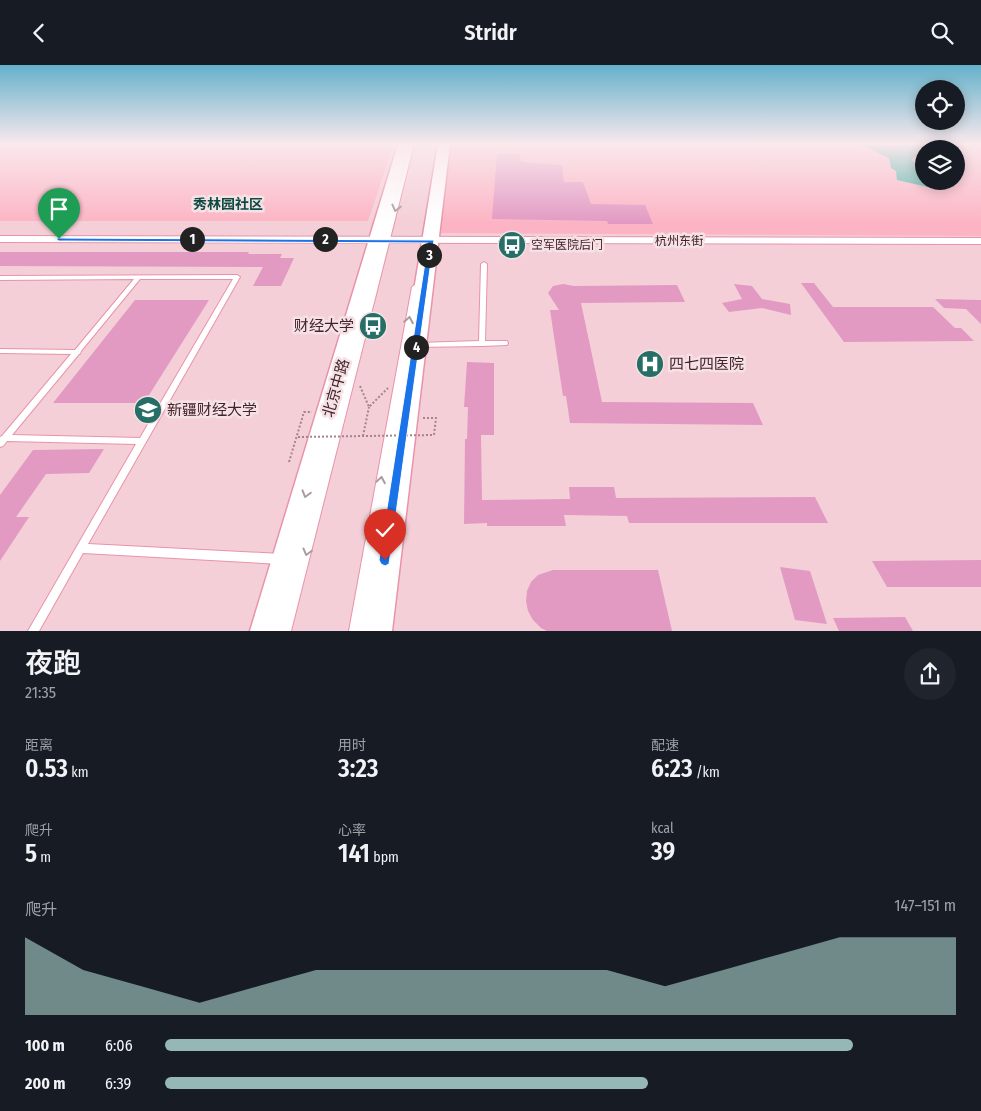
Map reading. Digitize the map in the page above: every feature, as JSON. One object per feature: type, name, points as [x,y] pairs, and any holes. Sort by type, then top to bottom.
[{"type":"main road","name":"北京中路","points":[[267,631],[383,240],[398,170]]},
{"type":"main road","points":[[375,631],[416,345],[427,241],[439,170]]},
{"type":"street","name":"杭州东街","points":[[0,239],[981,241]]},
{"type":"lane","points":[[286,631],[383,240],[404,170]]},
{"type":"lane","points":[[354,631],[427,241],[436,170]]},
{"type":"lane","points":[[482,344],[484,264]]},
{"type":"lane","points":[[0,278],[237,277],[34,631]]},
{"type":"lane","points":[[2,441],[138,278]]},
{"type":"lane","points":[[416,345],[505,343]]},
{"type":"lane","points":[[0,351],[78,352]]},
{"type":"lane","points":[[2,441],[143,441]]},
{"type":"lane","points":[[82,548],[287,559]]},
{"type":"path","points":[[359,383],[369,407]]},
{"type":"path","points":[[363,436],[369,407],[391,385]]},
{"type":"path","points":[[289,462],[304,412]]},
{"type":"path","points":[[298,437],[434,435],[436,420]]},
{"type":"shaded area","points":[[0,170],[385,170],[368,221],[0,221]]},
{"type":"shaded area","points":[[440,170],[915,170],[915,190],[965,190],[965,170],[981,170],[981,236],[429,233]]},
{"type":"shaded area","points":[[895,170],[915,170],[915,184],[897,180]]},
{"type":"building","points":[[496,170],[563,170],[564,182],[583,182],[591,204],[645,205],[653,224],[608,224],[607,221],[492,219]]},
{"type":"building","points":[[0,252],[249,252],[248,254],[282,254],[280,258],[294,258],[281,286],[253,286],[263,267],[0,266]]},
{"type":"building","points":[[801,283],[814,283],[833,307],[933,307],[955,328],[961,328],[974,341],[844,342]]},
{"type":"building","points":[[563,284],[574,286],[677,285],[685,302],[581,303],[602,402],[753,403],[763,425],[570,423],[566,396],[563,396],[550,310],[559,310],[548,293],[553,286]]},
{"type":"building","points":[[734,284],[752,286],[762,299],[790,304],[791,315],[762,308],[729,312],[722,303],[742,299]]},
{"type":"building","points":[[935,299],[981,300],[981,324],[966,309],[944,308]]},
{"type":"building","points":[[135,300],[209,300],[144,403],[53,403]]},
{"type":"building","points":[[467,362],[494,363],[494,435],[481,435],[482,500],[570,499],[569,487],[614,487],[616,498],[815,497],[828,523],[629,523],[627,516],[564,515],[566,526],[487,526],[487,523],[464,524],[465,439],[467,439],[468,407],[464,407]]},
{"type":"building","points":[[104,449],[89,473],[46,474],[16,517],[29,517],[0,561],[0,495],[33,450]]},
{"type":"building","points":[[981,560],[981,587],[887,587],[872,561]]},
{"type":"building","points":[[780,567],[810,571],[827,624],[795,620]]},
{"type":"building","points":[[553,570],[658,570],[672,631],[547,631],[541,628],[528,611],[527,591],[531,582],[538,575]]},
{"type":"building","points":[[905,617],[913,631],[839,631],[833,618]]},
{"type":"place","name":"空军医院后门","points":[[512,245]]},
{"type":"place","name":"财经大学","points":[[373,326]]},
{"type":"place","name":"四七四医院","points":[[650,364]]},
{"type":"place","name":"新疆财经大学","points":[[148,410]]},
{"type":"district","name":"秀林园社区","points":[[228,204]]},
{"type":"route","points":[[59,239],[378,239],[388,241],[432,241],[385,560]]}]
